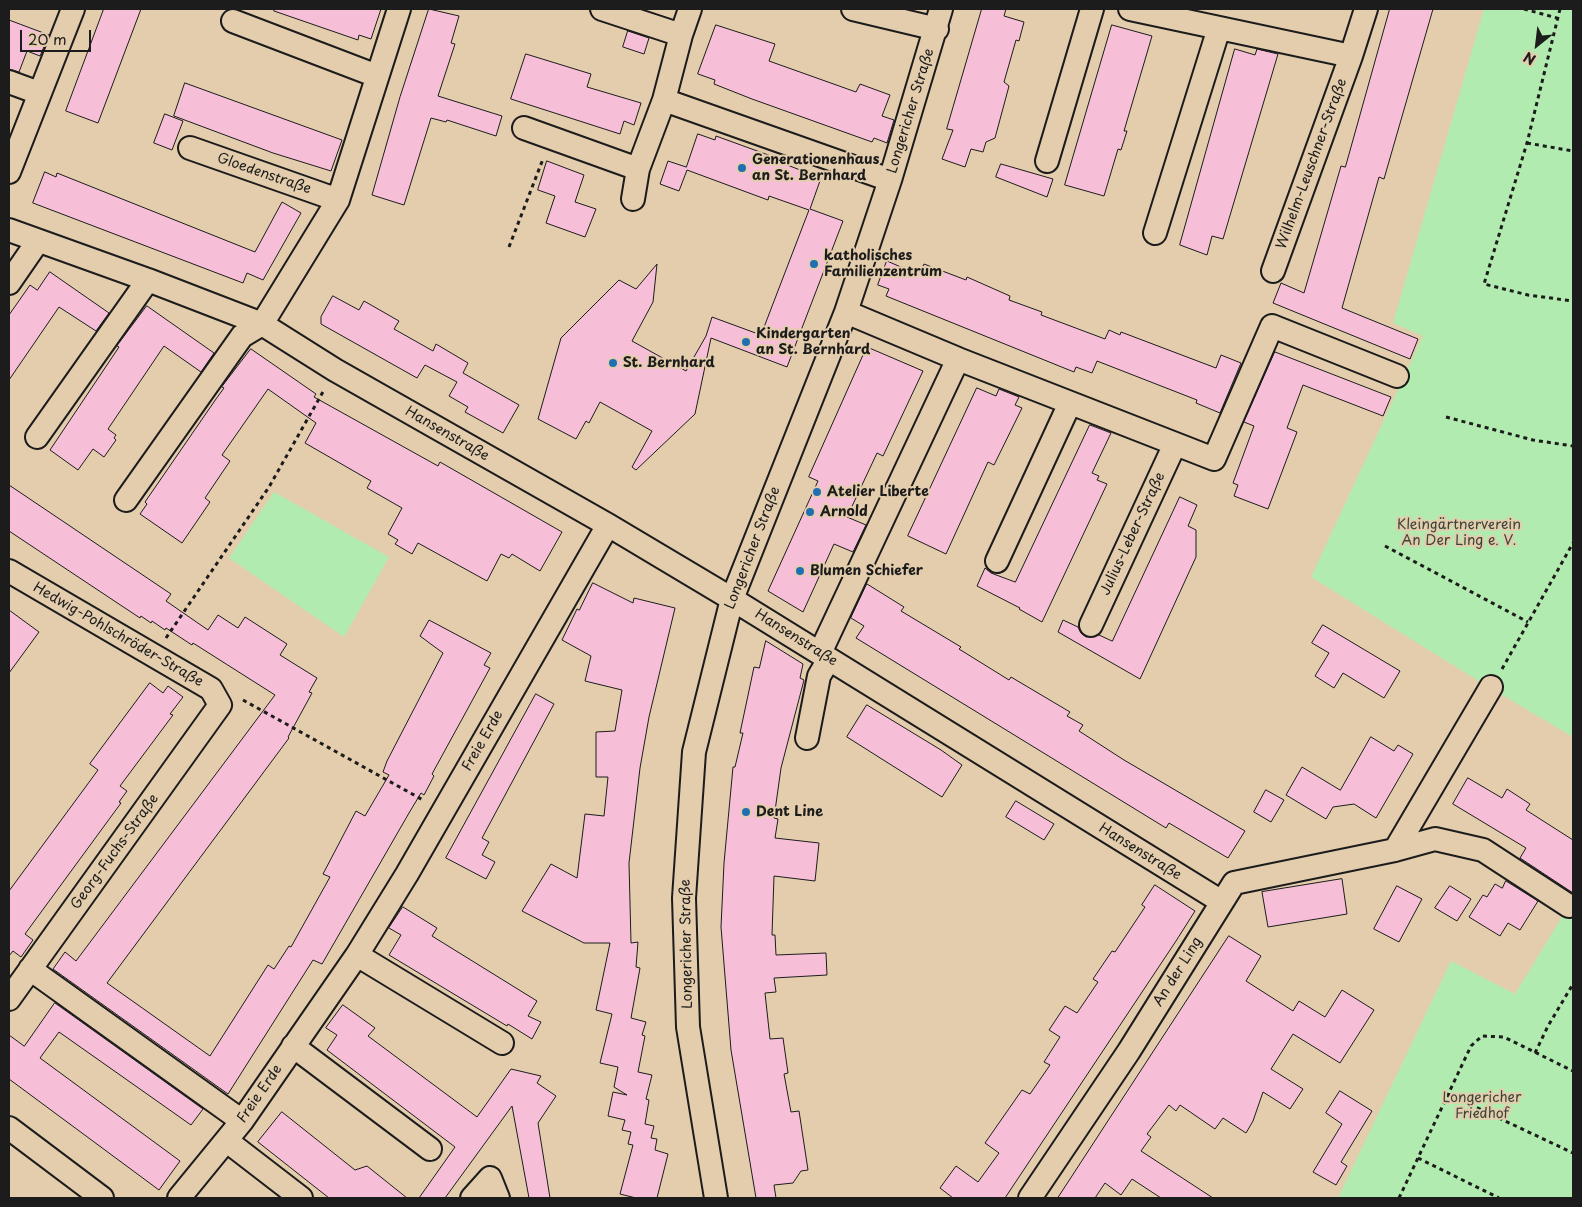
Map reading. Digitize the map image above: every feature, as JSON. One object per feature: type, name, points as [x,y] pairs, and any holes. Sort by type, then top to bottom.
[{"type":"street","points":[[9,172],[74,9]]},
{"type":"street","points":[[126,500],[242,336],[262,324],[338,200],[399,9]]},
{"type":"street","points":[[602,9],[682,35]]},
{"type":"street","points":[[633,199],[638,170],[664,100],[690,9]]},
{"type":"street","points":[[853,9],[939,19]]},
{"type":"street","points":[[1047,161],[1092,9]]},
{"type":"street","points":[[1130,9],[1351,56]]},
{"type":"street","name":"Wilhelm-Leuschner-Straße","points":[[1273,271],[1351,56],[1366,9]]},
{"type":"street","name":"Longericher Straße","points":[[716,1198],[688,1027],[684,898],[694,752],[732,599],[846,312],[890,180],[939,19]]},
{"type":"street","points":[[233,21],[377,76]]},
{"type":"street","points":[[1155,233],[1218,28]]},
{"type":"street","points":[[9,82],[39,93]]},
{"type":"street","points":[[664,100],[890,180]]},
{"type":"street","points":[[524,128],[638,170]]},
{"type":"street","name":"Gloedenstraße","points":[[190,148],[338,200]]},
{"type":"street","name":"Hansenstraße","points":[[9,230],[148,280],[262,324],[335,370],[608,525],[732,599],[1222,902]]},
{"type":"street","points":[[9,283],[38,241]]},
{"type":"street","points":[[37,437],[148,280]]},
{"type":"street","points":[[846,312],[958,359],[1214,458],[1272,326],[1397,376]]},
{"type":"street","points":[[807,738],[824,656],[958,359]]},
{"type":"street","points":[[997,561],[1070,402]]},
{"type":"street","name":"Julius-Leber-Straße","points":[[1091,624],[1175,444]]},
{"type":"street","name":"Freie Erde","points":[[179,1198],[242,1121],[357,955],[608,525]]},
{"type":"street","name":"Hedwig-Pohlschröder-Straße","points":[[9,571],[153,657],[212,689],[220,705]]},
{"type":"street","points":[[1395,850],[1491,687]]},
{"type":"street","name":"Georg-Fuchs-Straße","points":[[9,999],[21,971],[220,705]]},
{"type":"street","name":"An der Ling","points":[[1030,1198],[1129,1051],[1234,883],[1395,850],[1435,839],[1483,850],[1569,906]]},
{"type":"street","points":[[357,955],[502,1043]]},
{"type":"street","points":[[21,971],[242,1121]]},
{"type":"street","points":[[293,1046],[430,1149]]},
{"type":"street","points":[[9,1128],[102,1198]]},
{"type":"street","points":[[227,1141],[300,1198]]},
{"type":"street","points":[[472,1198],[490,1178],[498,1198]]},
{"type":"path","points":[[1524,9],[1557,18]]},
{"type":"path","points":[[1560,9],[1528,143],[1484,284],[1528,295],[1573,301]]},
{"type":"path","points":[[509,247],[552,138]]},
{"type":"path","points":[[1528,143],[1573,151]]},
{"type":"path","points":[[153,657],[269,487],[335,370]]},
{"type":"path","points":[[1446,417],[1533,440],[1573,446]]},
{"type":"path","points":[[1491,687],[1573,544]]},
{"type":"path","points":[[1385,546],[1528,622]]},
{"type":"path","points":[[220,705],[243,700],[442,811]]},
{"type":"path","points":[[1535,1053],[1548,1026],[1573,984]]},
{"type":"path","points":[[1398,1198],[1471,1046],[1482,1036],[1504,1038],[1573,1071]]},
{"type":"path","points":[[1448,1094],[1573,1153]]},
{"type":"path","points":[[1418,1158],[1499,1198]]},
{"type":"green space","name":"Kleingärtnerverein An Der Ling e. V.","points":[[1484,9],[1573,9],[1573,737],[1311,577],[1423,336],[1393,323]]},
{"type":"green space","points":[[274,492],[389,557],[344,637],[229,558]]},
{"type":"green space","name":"Longericher Friedhof","points":[[1573,899],[1573,1198],[1338,1198],[1451,961],[1515,994]]},
{"type":"building","points":[[104,9],[141,9],[98,123],[66,111]]},
{"type":"building","points":[[275,9],[381,9],[371,39],[359,35],[358,40],[274,11]]},
{"type":"building","points":[[429,9],[459,16],[451,43],[455,44],[438,96],[502,116],[496,136],[447,120],[446,122],[431,118],[404,205],[372,195],[400,97]]},
{"type":"building","points":[[982,9],[1006,9],[1004,16],[1024,22],[1019,41],[1016,40],[1004,82],[1009,86],[995,138],[986,142],[983,152],[971,149],[965,167],[942,159],[953,130],[947,129]]},
{"type":"building","points":[[1390,9],[1433,9],[1384,179],[1379,177],[1342,308],[1418,339],[1410,359],[1273,303],[1281,283],[1304,293],[1341,166],[1345,167]]},
{"type":"building","points":[[9,20],[49,35],[40,56],[27,51],[19,72],[9,69]]},
{"type":"building","points":[[716,25],[775,44],[769,61],[856,92],[860,84],[890,95],[882,116],[894,120],[887,143],[874,138],[872,142],[752,99],[714,84],[715,80],[698,74]]},
{"type":"building","points":[[1112,25],[1152,36],[1124,131],[1127,131],[1121,150],[1118,149],[1104,196],[1065,185]]},
{"type":"building","points":[[628,31],[649,38],[644,54],[623,47]]},
{"type":"building","points":[[1235,49],[1255,55],[1257,49],[1278,54],[1223,239],[1212,236],[1207,255],[1180,245]]},
{"type":"building","points":[[526,54],[591,74],[587,87],[641,103],[634,125],[624,121],[620,134],[511,99]]},
{"type":"building","points":[[185,83],[342,140],[331,171],[273,153],[174,116]]},
{"type":"building","points":[[165,114],[183,121],[172,150],[154,143]]},
{"type":"building","points":[[698,134],[715,140],[716,136],[782,160],[782,163],[821,178],[810,209],[843,221],[787,367],[711,338],[695,414],[636,470],[632,467],[652,431],[600,402],[589,423],[586,421],[576,439],[538,419],[561,338],[619,280],[636,289],[657,264],[653,302],[632,341],[686,371],[706,336],[712,317],[761,335],[809,210],[769,196],[768,200],[687,170],[679,191],[660,184],[668,161],[686,167]]},
{"type":"building","points":[[547,161],[584,175],[575,202],[596,209],[585,237],[546,223],[555,196],[538,190]]},
{"type":"building","points":[[1001,164],[1053,179],[1047,197],[996,177]]},
{"type":"building","points":[[45,172],[56,177],[57,173],[255,252],[282,202],[301,213],[263,280],[247,273],[243,283],[33,203]]},
{"type":"building","points":[[887,261],[910,271],[911,267],[921,271],[924,264],[966,280],[967,277],[1010,296],[1009,300],[1042,312],[1041,315],[1105,339],[1109,330],[1120,335],[1121,332],[1216,368],[1221,355],[1241,363],[1220,413],[1196,403],[1197,400],[1097,361],[1092,373],[1076,367],[1074,372],[886,296],[889,289],[878,285]]},
{"type":"building","points":[[50,272],[109,313],[96,331],[59,307],[9,380],[9,315],[30,285],[37,290]]},
{"type":"building","points":[[333,296],[359,310],[364,301],[399,321],[394,329],[433,351],[436,344],[468,363],[463,373],[519,405],[503,433],[465,412],[468,407],[449,396],[457,382],[425,365],[417,378],[321,324],[321,317]]},
{"type":"building","points":[[147,306],[214,353],[201,372],[164,346],[108,429],[116,435],[114,438],[116,440],[104,457],[93,449],[78,470],[50,450],[119,347],[117,346]]},
{"type":"building","points":[[867,347],[923,371],[883,456],[877,453],[847,517],[866,525],[853,552],[834,544],[803,612],[768,591],[818,481],[809,477]]},
{"type":"building","points":[[251,349],[316,394],[314,397],[438,466],[440,462],[562,532],[540,571],[512,554],[509,558],[501,554],[487,581],[418,543],[412,554],[395,544],[398,540],[388,534],[402,508],[367,488],[371,481],[305,443],[316,423],[268,389],[222,455],[230,461],[205,498],[210,502],[182,543],[140,514],[147,504],[145,502],[224,388],[222,387]]},
{"type":"building","points":[[1275,352],[1391,397],[1383,416],[1303,385],[1287,428],[1297,432],[1268,509],[1234,496],[1238,485],[1233,483],[1254,426],[1244,422]]},
{"type":"building","points":[[977,388],[996,396],[999,389],[1019,397],[1015,405],[1022,408],[994,465],[988,462],[946,554],[908,536]]},
{"type":"building","points":[[1090,425],[1111,433],[1092,473],[1099,476],[1097,480],[1107,484],[1042,622],[1020,608],[977,586],[985,568],[991,573],[1015,582]]},
{"type":"building","points":[[9,485],[171,594],[166,601],[208,630],[218,615],[238,628],[245,617],[287,644],[280,655],[317,678],[309,692],[312,693],[289,738],[107,983],[210,1056],[268,965],[274,969],[289,946],[291,947],[330,877],[323,874],[356,811],[365,816],[389,775],[383,772],[387,761],[443,653],[420,636],[429,620],[491,653],[484,665],[490,668],[432,774],[434,776],[424,795],[421,793],[322,964],[313,960],[228,1094],[53,969],[65,952],[76,961],[275,695],[193,643],[192,645],[152,621],[151,623],[141,616],[140,618],[9,531]]},
{"type":"building","points":[[1180,497],[1197,505],[1188,526],[1196,530],[1196,557],[1140,679],[1058,632],[1063,620],[1078,627],[1086,637],[1099,635],[1112,641]]},
{"type":"building","points":[[593,583],[633,603],[634,598],[675,608],[649,717],[640,768],[629,863],[631,943],[638,942],[636,967],[640,968],[631,1018],[646,1022],[642,1035],[645,1036],[638,1072],[652,1075],[646,1099],[649,1100],[645,1124],[654,1126],[651,1138],[657,1139],[655,1150],[668,1154],[657,1198],[636,1198],[620,1194],[633,1145],[628,1144],[631,1132],[622,1130],[625,1120],[608,1116],[613,1092],[627,1095],[614,1087],[618,1067],[600,1063],[612,1014],[596,1010],[610,943],[584,943],[522,911],[551,864],[577,878],[585,814],[604,816],[608,777],[596,777],[596,732],[615,731],[622,690],[585,681],[591,656],[562,640],[577,609],[579,610]]},
{"type":"building","points":[[867,584],[904,607],[901,611],[961,647],[959,649],[1009,680],[1011,677],[1070,712],[1067,716],[1083,725],[1079,731],[1124,760],[1245,831],[1228,858],[1169,823],[1166,828],[856,638],[864,626],[851,618]]},
{"type":"building","points":[[9,610],[39,632],[9,673]]},
{"type":"building","points":[[1323,625],[1400,671],[1384,698],[1343,673],[1334,688],[1315,676],[1329,653],[1312,643]]},
{"type":"building","points":[[766,641],[803,664],[800,678],[804,680],[781,768],[774,818],[778,819],[775,838],[819,843],[815,881],[774,876],[772,935],[775,935],[776,955],[826,953],[827,975],[774,978],[776,992],[765,993],[770,1039],[783,1038],[788,1073],[784,1074],[791,1112],[799,1111],[808,1170],[801,1171],[793,1183],[774,1185],[776,1198],[756,1198],[731,1050],[721,927],[724,863],[733,767],[735,767],[743,733],[740,733],[754,667],[759,668]]},
{"type":"building","points":[[150,683],[163,693],[168,686],[183,697],[170,714],[173,715],[120,786],[127,791],[119,802],[121,803],[25,934],[33,940],[21,957],[13,951],[9,956],[9,891],[98,770],[90,764]]},
{"type":"building","points":[[536,694],[554,704],[482,838],[489,842],[482,855],[495,862],[486,879],[446,858]]},
{"type":"building","points":[[867,705],[962,765],[942,797],[847,737]]},
{"type":"building","points":[[1371,737],[1394,751],[1398,745],[1413,754],[1376,818],[1354,804],[1333,807],[1326,819],[1286,795],[1302,767],[1340,790]]},
{"type":"building","points":[[1468,778],[1502,798],[1507,789],[1530,804],[1526,810],[1573,840],[1573,893],[1520,858],[1526,848],[1453,804]]},
{"type":"building","points":[[1266,790],[1284,800],[1271,822],[1254,812]]},
{"type":"building","points":[[1016,801],[1054,824],[1044,840],[1006,817]]},
{"type":"building","points":[[1342,879],[1347,914],[1268,927],[1262,892]]},
{"type":"building","points":[[1506,881],[1538,901],[1520,930],[1508,923],[1500,936],[1469,917],[1483,895],[1487,897],[1495,884],[1502,888]]},
{"type":"building","points":[[1155,885],[1195,911],[1176,941],[1005,1198],[953,1198],[940,1188],[956,1166],[978,1182],[999,1153],[985,1143],[1022,1090],[1030,1094],[1050,1065],[1044,1062],[1060,1037],[1049,1030],[1065,1006],[1077,1013],[1098,982],[1093,979],[1112,951],[1115,952],[1145,907],[1142,905]]},
{"type":"building","points":[[1397,886],[1422,899],[1399,942],[1374,929]]},
{"type":"building","points":[[1450,886],[1471,899],[1457,921],[1435,908]]},
{"type":"building","points":[[403,907],[437,928],[432,936],[537,1001],[528,1016],[541,1022],[532,1039],[389,955],[401,935],[389,928]]},
{"type":"building","points":[[1229,936],[1261,956],[1246,981],[1293,1011],[1299,1001],[1325,1017],[1342,990],[1374,1010],[1340,1063],[1293,1034],[1271,1069],[1303,1089],[1290,1109],[1263,1092],[1253,1121],[1246,1133],[1223,1118],[1215,1129],[1180,1105],[1176,1111],[1169,1105],[1147,1134],[1151,1137],[1141,1151],[1213,1198],[1161,1198],[1132,1179],[1121,1195],[1105,1183],[1095,1198],[1058,1198]]},
{"type":"building","points":[[55,1003],[203,1109],[191,1125],[59,1032],[40,1058],[180,1161],[159,1190],[9,1079],[9,1035],[24,1046]]},
{"type":"building","points":[[343,1005],[375,1028],[368,1036],[477,1117],[511,1069],[541,1076],[537,1083],[556,1096],[538,1123],[550,1198],[529,1198],[512,1106],[445,1198],[419,1198],[455,1147],[327,1050],[337,1035],[326,1028]]},
{"type":"building","points":[[1340,1091],[1372,1111],[1341,1162],[1347,1166],[1336,1185],[1313,1172],[1342,1124],[1326,1113]]},
{"type":"building","points":[[282,1112],[355,1170],[367,1166],[407,1198],[329,1198],[258,1142]]},
{"type":"place","name":"Generationenhaus an St. Bernhard","points":[[742,168]]},
{"type":"place","name":"katholisches Familienzentrum","points":[[814,264]]},
{"type":"place","name":"Kindergarten an St. Bernhard","points":[[746,342]]},
{"type":"place","name":"St. Bernhard","points":[[613,363]]},
{"type":"place","name":"Atelier Liberte","points":[[817,492]]},
{"type":"place","name":"Arnold","points":[[810,512]]},
{"type":"place","name":"Blumen Schiefer","points":[[800,571]]},
{"type":"place","name":"Dent Line","points":[[746,812]]}]
